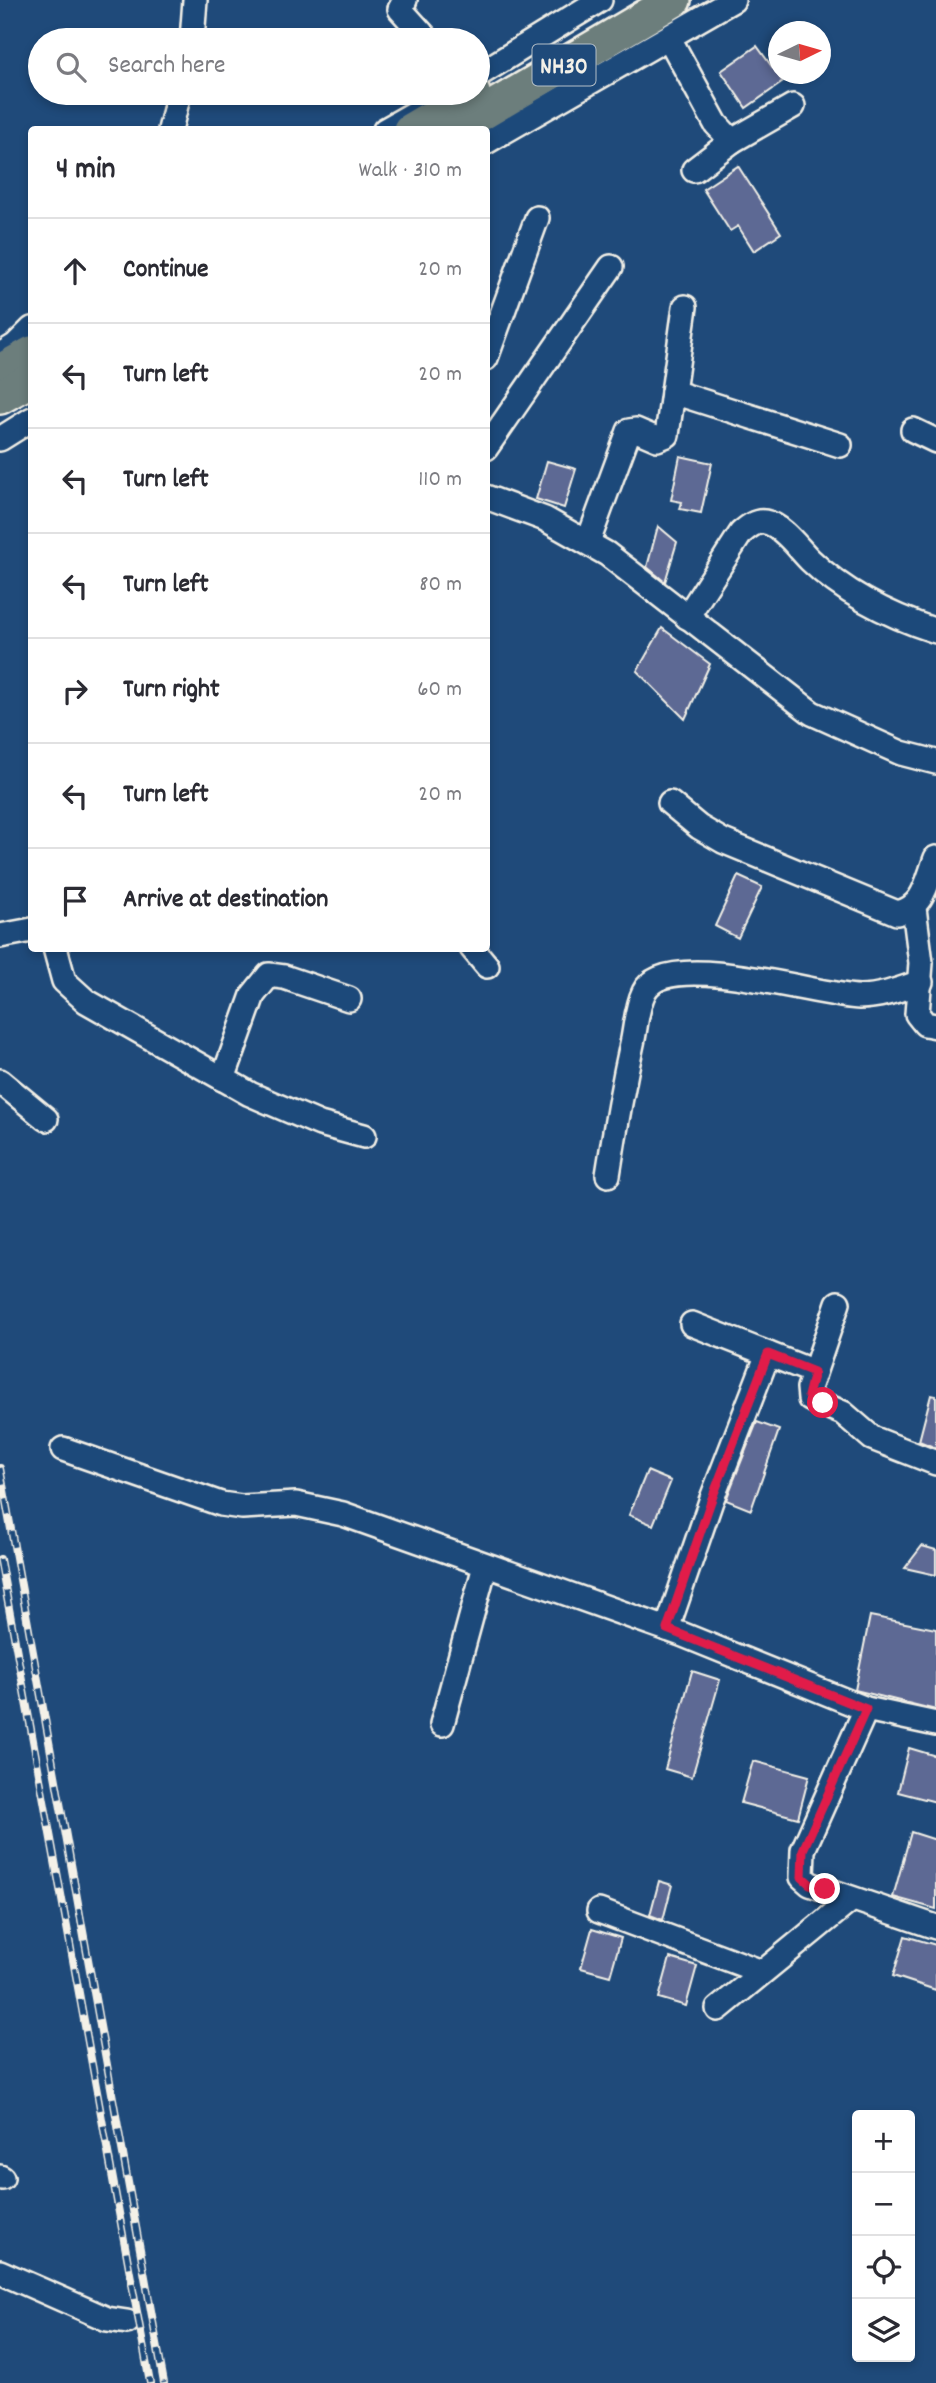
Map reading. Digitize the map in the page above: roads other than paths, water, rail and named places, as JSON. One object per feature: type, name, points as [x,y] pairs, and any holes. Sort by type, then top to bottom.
[{"type":"highway","name":"NH30","points":[[490,83],[632,0]]},
{"type":"highway","name":"NH30","points":[[461,126],[674,0]]},
{"type":"highway","points":[[417,126],[453,105]]},
{"type":"highway","points":[[0,371],[28,355]]},
{"type":"highway","points":[[0,397],[28,381]]},
{"type":"street","points":[[193,28],[195,0]]},
{"type":"street","points":[[405,0],[400,9],[417,28]]},
{"type":"street","points":[[490,68],[600,0]]},
{"type":"street","points":[[490,140],[733,0]]},
{"type":"street","points":[[668,38],[716,124],[732,141]]},
{"type":"street","points":[[171,126],[176,105]]},
{"type":"street","points":[[392,126],[428,105]]},
{"type":"street","points":[[694,170],[732,141],[793,106]]},
{"type":"street","points":[[490,347],[537,218]]},
{"type":"street","points":[[490,442],[611,267]]},
{"type":"street","points":[[588,542],[629,431],[633,429],[657,439],[665,438],[685,307]]},
{"type":"street","points":[[0,355],[28,333]]},
{"type":"street","points":[[673,392],[840,445]]},
{"type":"street","points":[[0,439],[28,422]]},
{"type":"street","points":[[913,430],[936,441]]},
{"type":"street","points":[[490,498],[545,519],[588,542],[812,713],[901,754],[936,762]]},
{"type":"street","points":[[687,617],[741,533],[751,525],[764,521],[776,527],[827,576],[857,596],[936,631]]},
{"type":"street","points":[[670,803],[699,827],[723,841],[897,913],[914,908],[920,900],[936,858]]},
{"type":"street","points":[[914,908],[921,982],[917,1014],[925,1024],[936,1027]]},
{"type":"street","points":[[0,936],[28,931]]},
{"type":"street","points":[[56,952],[64,981],[73,992],[223,1079],[309,1119],[364,1136]]},
{"type":"street","points":[[608,1175],[619,1103],[641,1001],[649,984],[657,978],[696,973],[719,974],[860,997],[893,992],[921,982]]},
{"type":"street","points":[[223,1079],[253,995],[269,975],[285,977],[349,999]]},
{"type":"street","points":[[0,1081],[46,1119]]},
{"type":"street","points":[[838,1303],[808,1392],[810,1399],[843,1413],[872,1438],[936,1463]]},
{"type":"street","points":[[692,1324],[814,1372]]},
{"type":"street","points":[[667,1629],[711,1501],[768,1354]]},
{"type":"street","points":[[63,1449],[231,1507],[280,1504],[314,1506],[667,1629],[866,1709],[936,1724]]},
{"type":"street","points":[[442,1724],[485,1566]]},
{"type":"street","points":[[866,1709],[803,1850],[802,1877],[810,1884],[936,1927]]},
{"type":"street","points":[[718,2009],[852,1899]]},
{"type":"street","points":[[599,1911],[762,1972]]},
{"type":"street","points":[[0,2272],[107,2319],[127,2322]]},
{"type":"railway","points":[[0,1468],[164,2383]]},
{"type":"railway","points":[[0,1559],[150,2383]]}]
